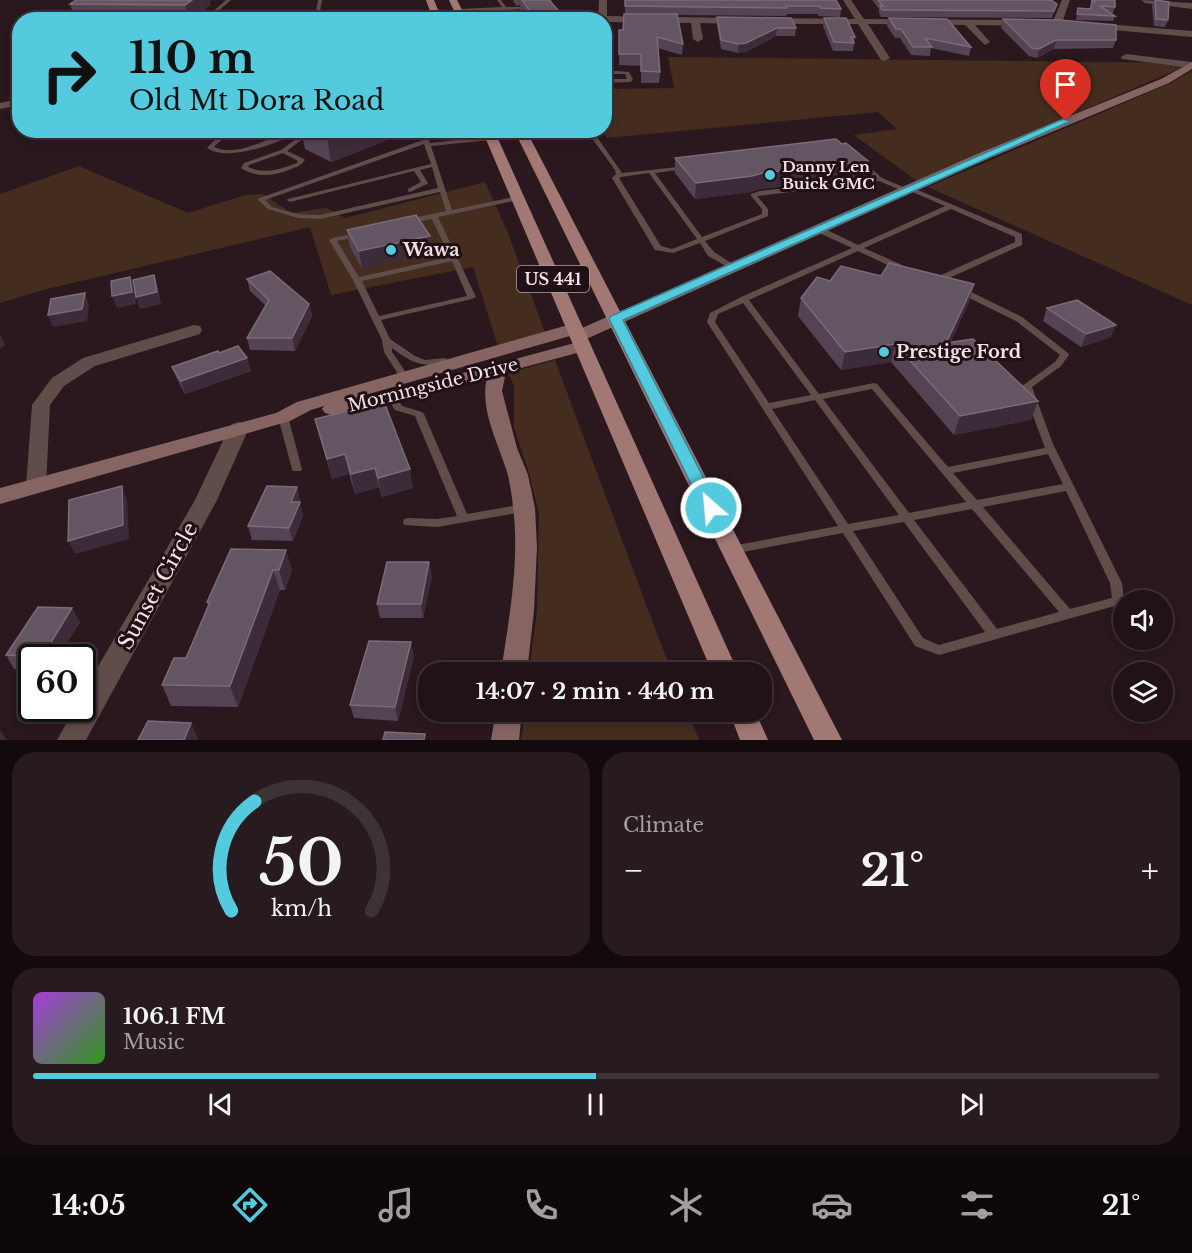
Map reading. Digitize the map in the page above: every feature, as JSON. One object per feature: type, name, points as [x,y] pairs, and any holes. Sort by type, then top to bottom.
[{"type":"main road","points":[[453,0],[458,10]]},
{"type":"main road","name":"US 441","points":[[492,138],[720,662]]},
{"type":"main road","name":"US 441","points":[[524,138],[828,740]]},
{"type":"main road","points":[[747,722],[754,740]]},
{"type":"street","points":[[848,0],[885,58]]},
{"type":"street","points":[[1066,0],[1053,23],[1068,24]]},
{"type":"street","points":[[1145,0],[1192,6]]},
{"type":"street","points":[[612,19],[1032,23]]},
{"type":"street","points":[[694,20],[698,39]]},
{"type":"street","points":[[967,22],[985,42]]},
{"type":"street","points":[[1079,25],[1192,34]]},
{"type":"street","points":[[1126,57],[1192,65]]},
{"type":"street","name":"Morningside Drive","points":[[283,417],[304,406],[408,384],[578,337],[1066,121],[1165,81],[1192,65]]},
{"type":"street","points":[[36,486],[41,405],[58,382],[89,362],[194,330]]},
{"type":"street","points":[[500,360],[493,391],[507,448],[518,475],[524,508],[522,611],[515,662]]},
{"type":"street","name":"Morningside Drive","points":[[0,496],[239,428],[391,396],[408,384]]},
{"type":"street","name":"Sunset Circle","points":[[71,740],[206,500],[239,428]]},
{"type":"street","points":[[505,740],[507,722]]},
{"type":"lane","points":[[78,12],[97,0]]},
{"type":"lane","points":[[215,12],[229,0]]},
{"type":"lane","points":[[499,0],[508,12]]},
{"type":"lane","points":[[458,10],[539,8]]},
{"type":"lane","points":[[612,72],[627,73],[630,80],[612,81]]},
{"type":"lane","points":[[224,138],[218,140],[210,148],[225,153],[236,152],[277,138]]},
{"type":"lane","points":[[283,151],[302,160],[299,164],[267,176],[258,175],[244,168],[246,164],[283,151],[303,138]]},
{"type":"lane","points":[[425,138],[450,213]]},
{"type":"lane","points":[[442,189],[320,217],[298,216],[270,208],[260,199],[427,143],[462,138]]},
{"type":"lane","points":[[595,138],[618,170],[619,175]]},
{"type":"lane","points":[[857,158],[880,179],[951,206],[1019,236],[1019,243],[932,283]]},
{"type":"lane","points":[[290,200],[433,165]]},
{"type":"lane","points":[[697,166],[619,175],[615,178],[658,248],[673,251],[766,215],[765,209],[753,195],[880,179]]},
{"type":"lane","points":[[410,190],[424,183],[416,169]]},
{"type":"lane","points":[[651,171],[711,254],[734,268]]},
{"type":"lane","points":[[400,224],[518,198]]},
{"type":"lane","points":[[921,278],[932,283],[957,288],[1019,319],[1065,355],[1059,364],[1027,386],[1050,450],[1116,582],[1118,601],[939,650],[919,642],[711,322],[714,313],[951,206]]},
{"type":"lane","points":[[298,216],[330,209]]},
{"type":"lane","points":[[376,319],[472,297],[434,216]]},
{"type":"lane","points":[[820,230],[911,273]]},
{"type":"lane","points":[[366,232],[333,240],[357,280],[386,340],[388,352],[408,384]]},
{"type":"lane","points":[[357,280],[454,258]]},
{"type":"lane","points":[[744,299],[994,635]]},
{"type":"lane","points":[[386,340],[399,348],[407,358],[420,363],[435,363],[497,348],[500,360]]},
{"type":"lane","points":[[766,407],[874,386],[1068,615]]},
{"type":"lane","points":[[391,396],[398,408],[419,414],[464,519]]},
{"type":"lane","points":[[283,417],[297,469]]},
{"type":"lane","points":[[945,471],[1050,450]]},
{"type":"lane","points":[[732,550],[1069,487]]},
{"type":"lane","points":[[408,522],[437,523],[524,508]]},
{"type":"shaded area","points":[[668,57],[1186,63],[1179,69],[917,181],[854,135],[897,129],[878,112],[612,138],[612,89],[674,88]]},
{"type":"shaded area","points":[[1192,71],[1192,305],[928,187],[1171,83]]},
{"type":"shaded area","points":[[79,166],[188,213],[245,195],[263,194],[291,213],[326,208],[345,218],[485,182],[507,231],[545,332],[498,346],[473,267],[331,295],[310,227],[43,290],[0,303],[0,194]]},
{"type":"shaded area","points":[[555,360],[668,662],[530,662],[537,611],[539,514],[514,427],[514,386],[508,373]]},
{"type":"shaded area","points":[[523,722],[692,722],[699,740],[521,740]]},
{"type":"building","points":[[76,0],[192,0],[185,5],[70,4]]},
{"type":"building","points":[[522,0],[549,0],[560,12],[530,12]]},
{"type":"building","points":[[625,0],[836,0],[841,9],[820,8],[819,6],[787,6],[787,8],[625,6]]},
{"type":"building","points":[[878,0],[1051,0],[1057,4],[1054,11],[882,10],[880,6],[883,6]]},
{"type":"building","points":[[1092,0],[1095,2],[1095,0],[1115,0],[1115,7],[1100,6],[1115,16],[1077,14],[1078,8],[1091,8]]},
{"type":"building","points":[[1155,0],[1169,2],[1168,20],[1156,19]]},
{"type":"building","points":[[624,14],[677,14],[683,44],[657,37],[660,72],[641,71],[641,54],[619,54],[619,30],[623,30]]},
{"type":"building","points":[[717,17],[791,18],[796,28],[777,28],[746,43],[738,44],[721,40]]},
{"type":"building","points":[[824,18],[846,18],[855,37],[851,37],[854,43],[834,42]]},
{"type":"building","points":[[889,18],[947,19],[971,47],[925,38],[932,47],[913,47],[901,29],[896,29]]},
{"type":"building","points":[[1003,19],[1059,20],[1116,25],[1116,40],[1056,40],[1039,49],[1032,48]]},
{"type":"building","points":[[836,139],[842,144],[846,143],[868,161],[696,183],[675,158]]},
{"type":"building","points":[[416,215],[430,236],[359,251],[347,230]]},
{"type":"building","name":"Prestige Ford","points":[[889,263],[974,284],[946,343],[973,339],[1038,401],[960,416],[895,344],[845,352],[801,298],[817,277],[830,281],[841,266],[881,276]]},
{"type":"building","points":[[270,271],[309,304],[292,338],[247,338],[269,300],[247,279]]},
{"type":"building","points":[[154,275],[157,292],[136,297],[133,280]]},
{"type":"building","points":[[130,277],[132,292],[112,296],[111,281]]},
{"type":"building","points":[[85,293],[82,309],[48,315],[51,299]]},
{"type":"building","points":[[1077,300],[1116,325],[1086,334],[1047,308]]},
{"type":"building","points":[[238,346],[247,358],[181,381],[172,367],[218,351],[219,353]]},
{"type":"building","points":[[384,402],[410,469],[378,478],[375,468],[351,474],[345,454],[327,459],[315,419]]},
{"type":"building","points":[[122,486],[123,525],[68,541],[69,500]]},
{"type":"building","points":[[267,486],[297,487],[291,502],[300,502],[289,528],[248,526]]},
{"type":"building","points":[[231,549],[286,550],[279,570],[273,570],[230,686],[162,685],[174,658],[186,658],[210,602],[207,602]]},
{"type":"building","points":[[387,562],[429,562],[421,604],[377,604]]},
{"type":"building","points":[[38,607],[72,608],[50,644],[18,644],[18,656],[6,655]]},
{"type":"building","points":[[369,641],[411,642],[395,707],[350,705]]},
{"type":"building","points":[[148,721],[191,723],[184,740],[138,740]]},
{"type":"building","points":[[385,732],[425,734],[424,740],[383,740]]},
{"type":"place","name":"Danny Len Buick GMC","points":[[770,175]]},
{"type":"place","name":"Wawa","points":[[391,250]]},
{"type":"place","name":"Prestige Ford","points":[[884,352]]},
{"type":"route","points":[[711,508],[616,319],[1066,121]]}]
